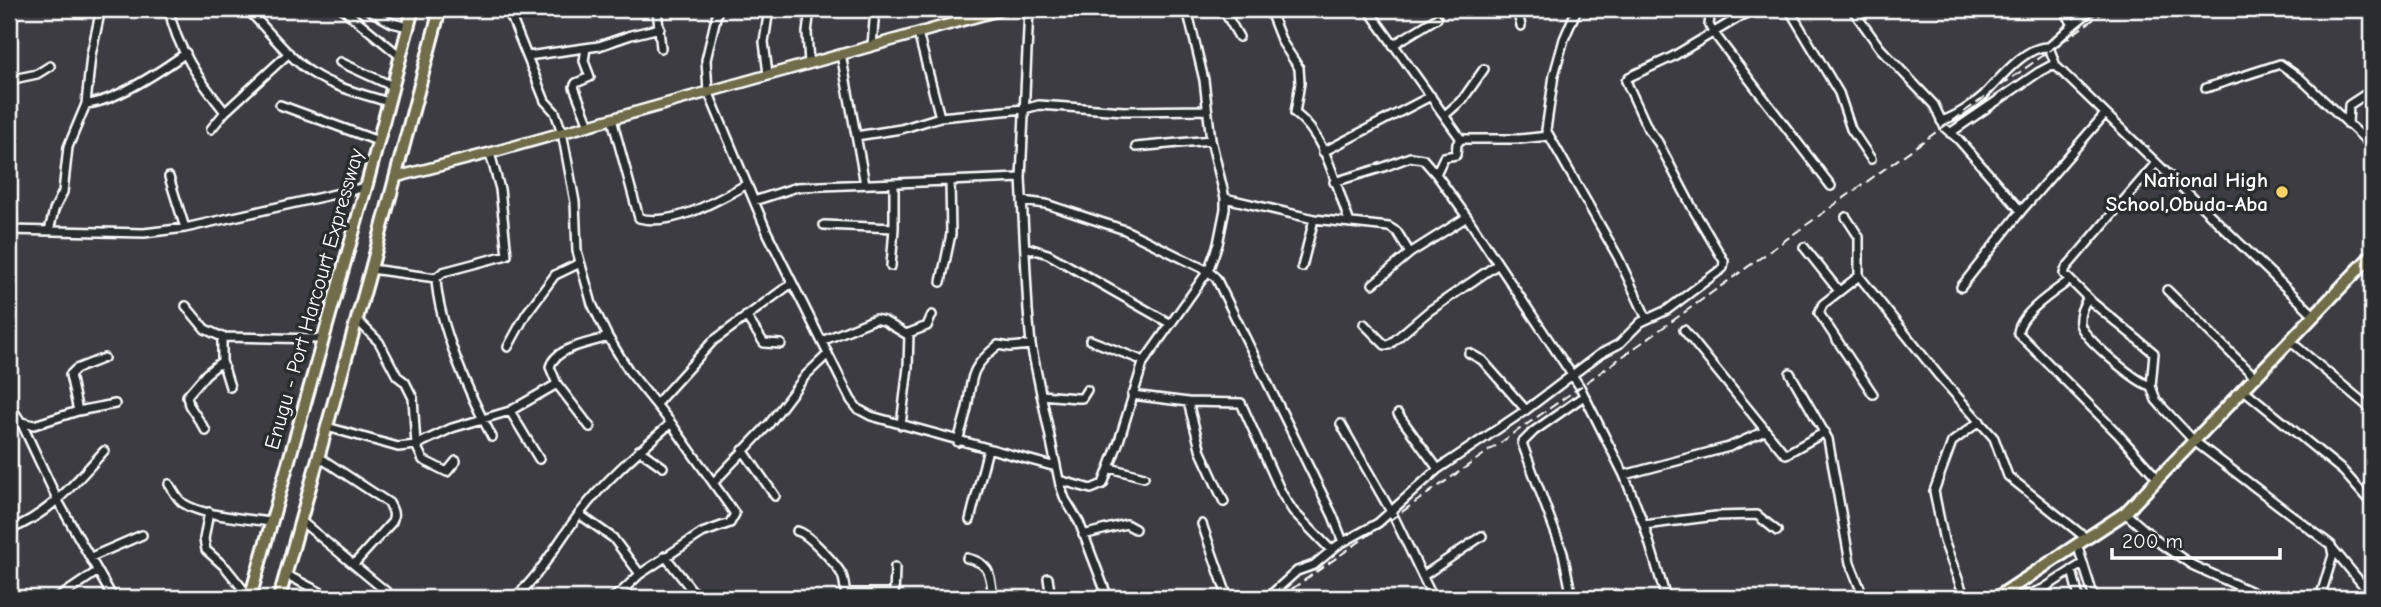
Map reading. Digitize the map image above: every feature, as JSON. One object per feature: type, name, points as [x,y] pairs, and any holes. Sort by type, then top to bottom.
[{"type":"highway","name":"Enugu - Port Harcourt Expressway","points":[[250,598],[366,187],[413,9]]},
{"type":"highway","points":[[278,598],[357,320],[440,9]]},
{"type":"highway","points":[[1996,598],[2125,513],[2372,256]]},
{"type":"main road","points":[[396,177],[1004,9]]},
{"type":"street","points":[[50,231],[54,211],[63,192],[68,147],[86,104],[91,55],[101,9]]},
{"type":"street","points":[[169,9],[173,27],[198,78],[225,112]]},
{"type":"street","points":[[247,9],[302,65],[330,82],[388,102]]},
{"type":"street","points":[[343,9],[400,56]]},
{"type":"street","points":[[366,9],[392,23],[408,27]]},
{"type":"street","points":[[508,9],[545,101],[555,112],[562,132],[575,202],[577,251],[592,304],[629,371],[671,423],[735,514],[730,523],[702,533],[665,556],[640,574],[624,595],[612,598]]},
{"type":"street","points":[[657,9],[661,48]]},
{"type":"street","points":[[718,9],[706,60],[708,92],[792,283],[851,400],[858,409],[871,416],[1056,467]]},
{"type":"street","points":[[768,74],[764,42],[769,9]]},
{"type":"street","points":[[809,63],[807,33],[810,9]]},
{"type":"street","points":[[872,46],[875,9]]},
{"type":"street","points":[[1029,9],[1021,177],[1031,345],[1059,480],[1065,499],[1079,522],[1108,598]]},
{"type":"street","points":[[1059,480],[1091,489],[1103,484],[1144,361],[1208,271],[1218,244],[1225,198],[1212,140],[1204,80],[1187,9]]},
{"type":"street","points":[[1223,9],[1239,37]]},
{"type":"street","points":[[1269,9],[1282,42],[1299,68],[1300,83],[1295,113],[1310,127],[1323,152],[1350,223]]},
{"type":"street","points":[[1368,9],[1461,139],[1471,141],[1549,136]]},
{"type":"street","points":[[1517,9],[1521,26]]},
{"type":"street","points":[[1577,9],[1564,39],[1554,75],[1546,125],[1549,136],[1619,257],[1647,319]]},
{"type":"street","points":[[1711,9],[1709,25],[1713,32],[1831,186]]},
{"type":"street","points":[[1267,598],[1297,571],[1314,565],[1343,542],[1378,523],[1438,470],[1573,377],[1600,354],[1619,344],[1647,319],[1667,310],[1723,268],[1725,262],[1693,209],[1658,142],[1648,129],[1626,81],[1752,9]]},
{"type":"street","points":[[1789,9],[1839,93],[1851,129],[1871,159]]},
{"type":"street","points":[[1852,9],[1880,48],[1934,105],[1950,133],[2021,211]]},
{"type":"street","points":[[2064,9],[2073,24]]},
{"type":"street","points":[[1941,121],[1952,117],[1983,95],[2011,66],[2037,48],[2049,47],[2093,9]]},
{"type":"street","points":[[1393,45],[1437,18]]},
{"type":"street","points":[[528,56],[586,48],[660,28]]},
{"type":"street","points":[[918,33],[940,117]]},
{"type":"street","points":[[2049,47],[2056,66],[2314,315]]},
{"type":"street","points":[[586,48],[584,61],[590,77],[576,83],[574,87],[589,125]]},
{"type":"street","points":[[86,104],[140,83],[186,53]]},
{"type":"street","points":[[211,129],[225,112],[289,53]]},
{"type":"street","points":[[841,54],[865,184]]},
{"type":"street","points":[[340,62],[392,86]]},
{"type":"street","points":[[2206,88],[2280,64],[2286,66],[2372,146]]},
{"type":"street","points":[[1950,133],[2039,72],[2052,65],[2056,66]]},
{"type":"street","points":[[9,80],[37,74],[50,66]]},
{"type":"street","points":[[1445,115],[1463,99],[1484,69]]},
{"type":"street","points":[[2348,124],[2349,105],[2372,90]]},
{"type":"street","points":[[1323,152],[1431,96]]},
{"type":"street","points":[[280,105],[378,141]]},
{"type":"street","points":[[856,136],[901,129],[940,117],[1024,109],[1039,105],[1124,111],[1207,110]]},
{"type":"street","points":[[1961,287],[2021,211],[2105,114]]},
{"type":"street","points":[[612,119],[639,218],[660,219],[704,208],[747,184]]},
{"type":"street","points":[[1436,174],[1444,157],[1456,155],[1457,144],[1461,139]]},
{"type":"street","points":[[1136,147],[1212,140]]},
{"type":"street","points":[[371,269],[436,278],[443,272],[507,255],[500,189],[490,153]]},
{"type":"street","points":[[9,154],[11,230],[145,233],[185,228],[366,187]]},
{"type":"street","points":[[1334,181],[1410,157],[1423,159],[1436,174],[1584,396],[1624,475],[1644,525],[1666,598]]},
{"type":"street","points":[[2156,163],[2066,268],[2064,274],[2088,298],[2154,353],[2151,386],[2156,400],[2194,441],[2323,537],[2372,596]]},
{"type":"street","points":[[169,177],[185,228]]},
{"type":"street","points":[[754,201],[797,187],[1021,177]]},
{"type":"street","points":[[941,282],[951,234],[950,182]]},
{"type":"street","points":[[891,266],[894,184]]},
{"type":"street","points":[[1225,198],[1314,219],[1394,229],[1410,253]]},
{"type":"street","points":[[1022,201],[1046,204],[1125,230],[1208,271],[1219,283],[1333,516],[1343,542]]},
{"type":"street","points":[[1373,284],[1410,253],[1467,217]]},
{"type":"street","points":[[1846,217],[1859,237],[1859,276],[1939,376],[1994,438],[2008,476],[2042,500],[2082,541],[2082,564],[2094,598]]},
{"type":"street","points":[[1302,267],[1314,219]]},
{"type":"street","points":[[824,225],[894,228]]},
{"type":"street","points":[[1025,247],[1048,254],[1171,324]]},
{"type":"street","points":[[1804,247],[1839,291]]},
{"type":"street","points":[[508,346],[526,314],[555,275],[580,263]]},
{"type":"street","points":[[1364,324],[1385,345],[1389,345],[1429,311],[1497,264]]},
{"type":"street","points":[[1859,276],[1820,307],[1819,316],[1873,394]]},
{"type":"street","points":[[436,278],[442,320],[482,420],[492,437]]},
{"type":"street","points":[[2070,280],[2038,304],[2018,327],[2018,333],[2118,434],[2158,479]]},
{"type":"street","points":[[656,404],[713,341],[792,283]]},
{"type":"street","points":[[2167,290],[2255,377]]},
{"type":"street","points":[[2088,298],[2081,315],[2082,329],[2112,360],[2140,382],[2151,386]]},
{"type":"street","points":[[186,306],[205,329],[222,338],[323,340]]},
{"type":"street","points":[[822,341],[875,319],[909,334],[927,326],[932,315]]},
{"type":"street","points":[[746,316],[764,343],[782,344]]},
{"type":"street","points":[[357,320],[379,342],[397,376],[405,382],[413,398],[416,444],[423,460],[444,471],[449,471],[456,461]]},
{"type":"street","points":[[1684,330],[1786,454],[1825,432]]},
{"type":"street","points":[[901,425],[909,334]]},
{"type":"street","points":[[590,427],[556,384],[550,367],[556,357],[608,337]]},
{"type":"street","points":[[222,338],[222,361],[230,387]]},
{"type":"street","points":[[1090,340],[1144,361]]},
{"type":"street","points":[[2290,341],[2372,410]]},
{"type":"street","points":[[958,442],[968,403],[969,384],[979,363],[998,345],[1031,345]]},
{"type":"street","points":[[1469,353],[1482,360],[1526,410]]},
{"type":"street","points":[[714,482],[768,424],[806,374],[828,354]]},
{"type":"street","points":[[78,411],[70,375],[76,369],[104,358]]},
{"type":"street","points":[[206,431],[189,405],[187,396],[206,374],[222,361]]},
{"type":"street","points":[[1790,373],[1830,444],[1850,563],[1864,598]]},
{"type":"street","points":[[327,427],[398,447],[416,444],[452,428],[510,411],[556,384]]},
{"type":"street","points":[[1041,395],[1082,398],[1087,390]]},
{"type":"street","points":[[2244,390],[2343,471],[2372,504]]},
{"type":"street","points":[[1132,395],[1188,402],[1241,403],[1282,494],[1293,511],[1331,550]]},
{"type":"street","points":[[1572,598],[1563,553],[1522,443],[1534,431],[1584,396]]},
{"type":"street","points":[[1188,402],[1201,452],[1224,502]]},
{"type":"street","points":[[21,422],[34,425],[78,411],[115,404]]},
{"type":"street","points":[[9,407],[21,422],[58,501],[113,598]]},
{"type":"street","points":[[510,411],[539,459]]},
{"type":"street","points":[[1398,414],[1438,470]]},
{"type":"street","points":[[1965,598],[1944,541],[1934,491],[1952,442],[1980,421]]},
{"type":"street","points":[[514,598],[527,587],[579,513],[604,485],[671,423]]},
{"type":"street","points":[[1341,424],[1391,511],[1433,598]]},
{"type":"street","points":[[26,437],[34,425]]},
{"type":"street","points":[[1624,475],[1729,447],[1765,431]]},
{"type":"street","points":[[970,520],[988,449]]},
{"type":"street","points":[[639,450],[663,467]]},
{"type":"street","points":[[743,450],[775,496]]},
{"type":"street","points":[[9,530],[29,521],[58,501],[104,451]]},
{"type":"street","points":[[319,457],[354,478],[392,508],[394,517],[391,523],[354,564]]},
{"type":"street","points":[[1110,468],[1144,478]]},
{"type":"street","points":[[169,484],[182,503],[209,512],[272,522]]},
{"type":"street","points":[[209,512],[204,539],[206,551],[226,568],[250,598]]},
{"type":"street","points":[[579,513],[613,538],[640,574]]},
{"type":"street","points":[[2125,513],[2161,544],[2192,565],[2265,598]]},
{"type":"street","points":[[1644,525],[1716,516],[1757,515],[1777,531]]},
{"type":"street","points":[[301,521],[394,598]]},
{"type":"street","points":[[1083,535],[1126,524],[1135,530]]},
{"type":"street","points":[[1202,524],[1228,598]]},
{"type":"street","points":[[797,531],[805,534],[838,568],[844,579],[845,596],[894,595],[895,567]]},
{"type":"street","points":[[91,557],[142,535]]},
{"type":"street","points":[[1423,576],[1482,536]]},
{"type":"street","points":[[2320,598],[2333,549]]},
{"type":"street","points":[[665,556],[698,598]]},
{"type":"street","points":[[967,558],[986,567],[993,598]]},
{"type":"street","points":[[2019,598],[2043,589],[2082,564]]},
{"type":"street","points":[[2072,570],[2079,598]]},
{"type":"street","points":[[58,598],[98,571]]},
{"type":"street","points":[[285,574],[320,592],[323,598]]},
{"type":"street","points":[[1048,578],[1051,598]]},
{"type":"railway","points":[[1279,598],[1580,387],[2108,9]]},
{"type":"place","name":"National High School,Obuda-Aba","points":[[2282,192]]}]
